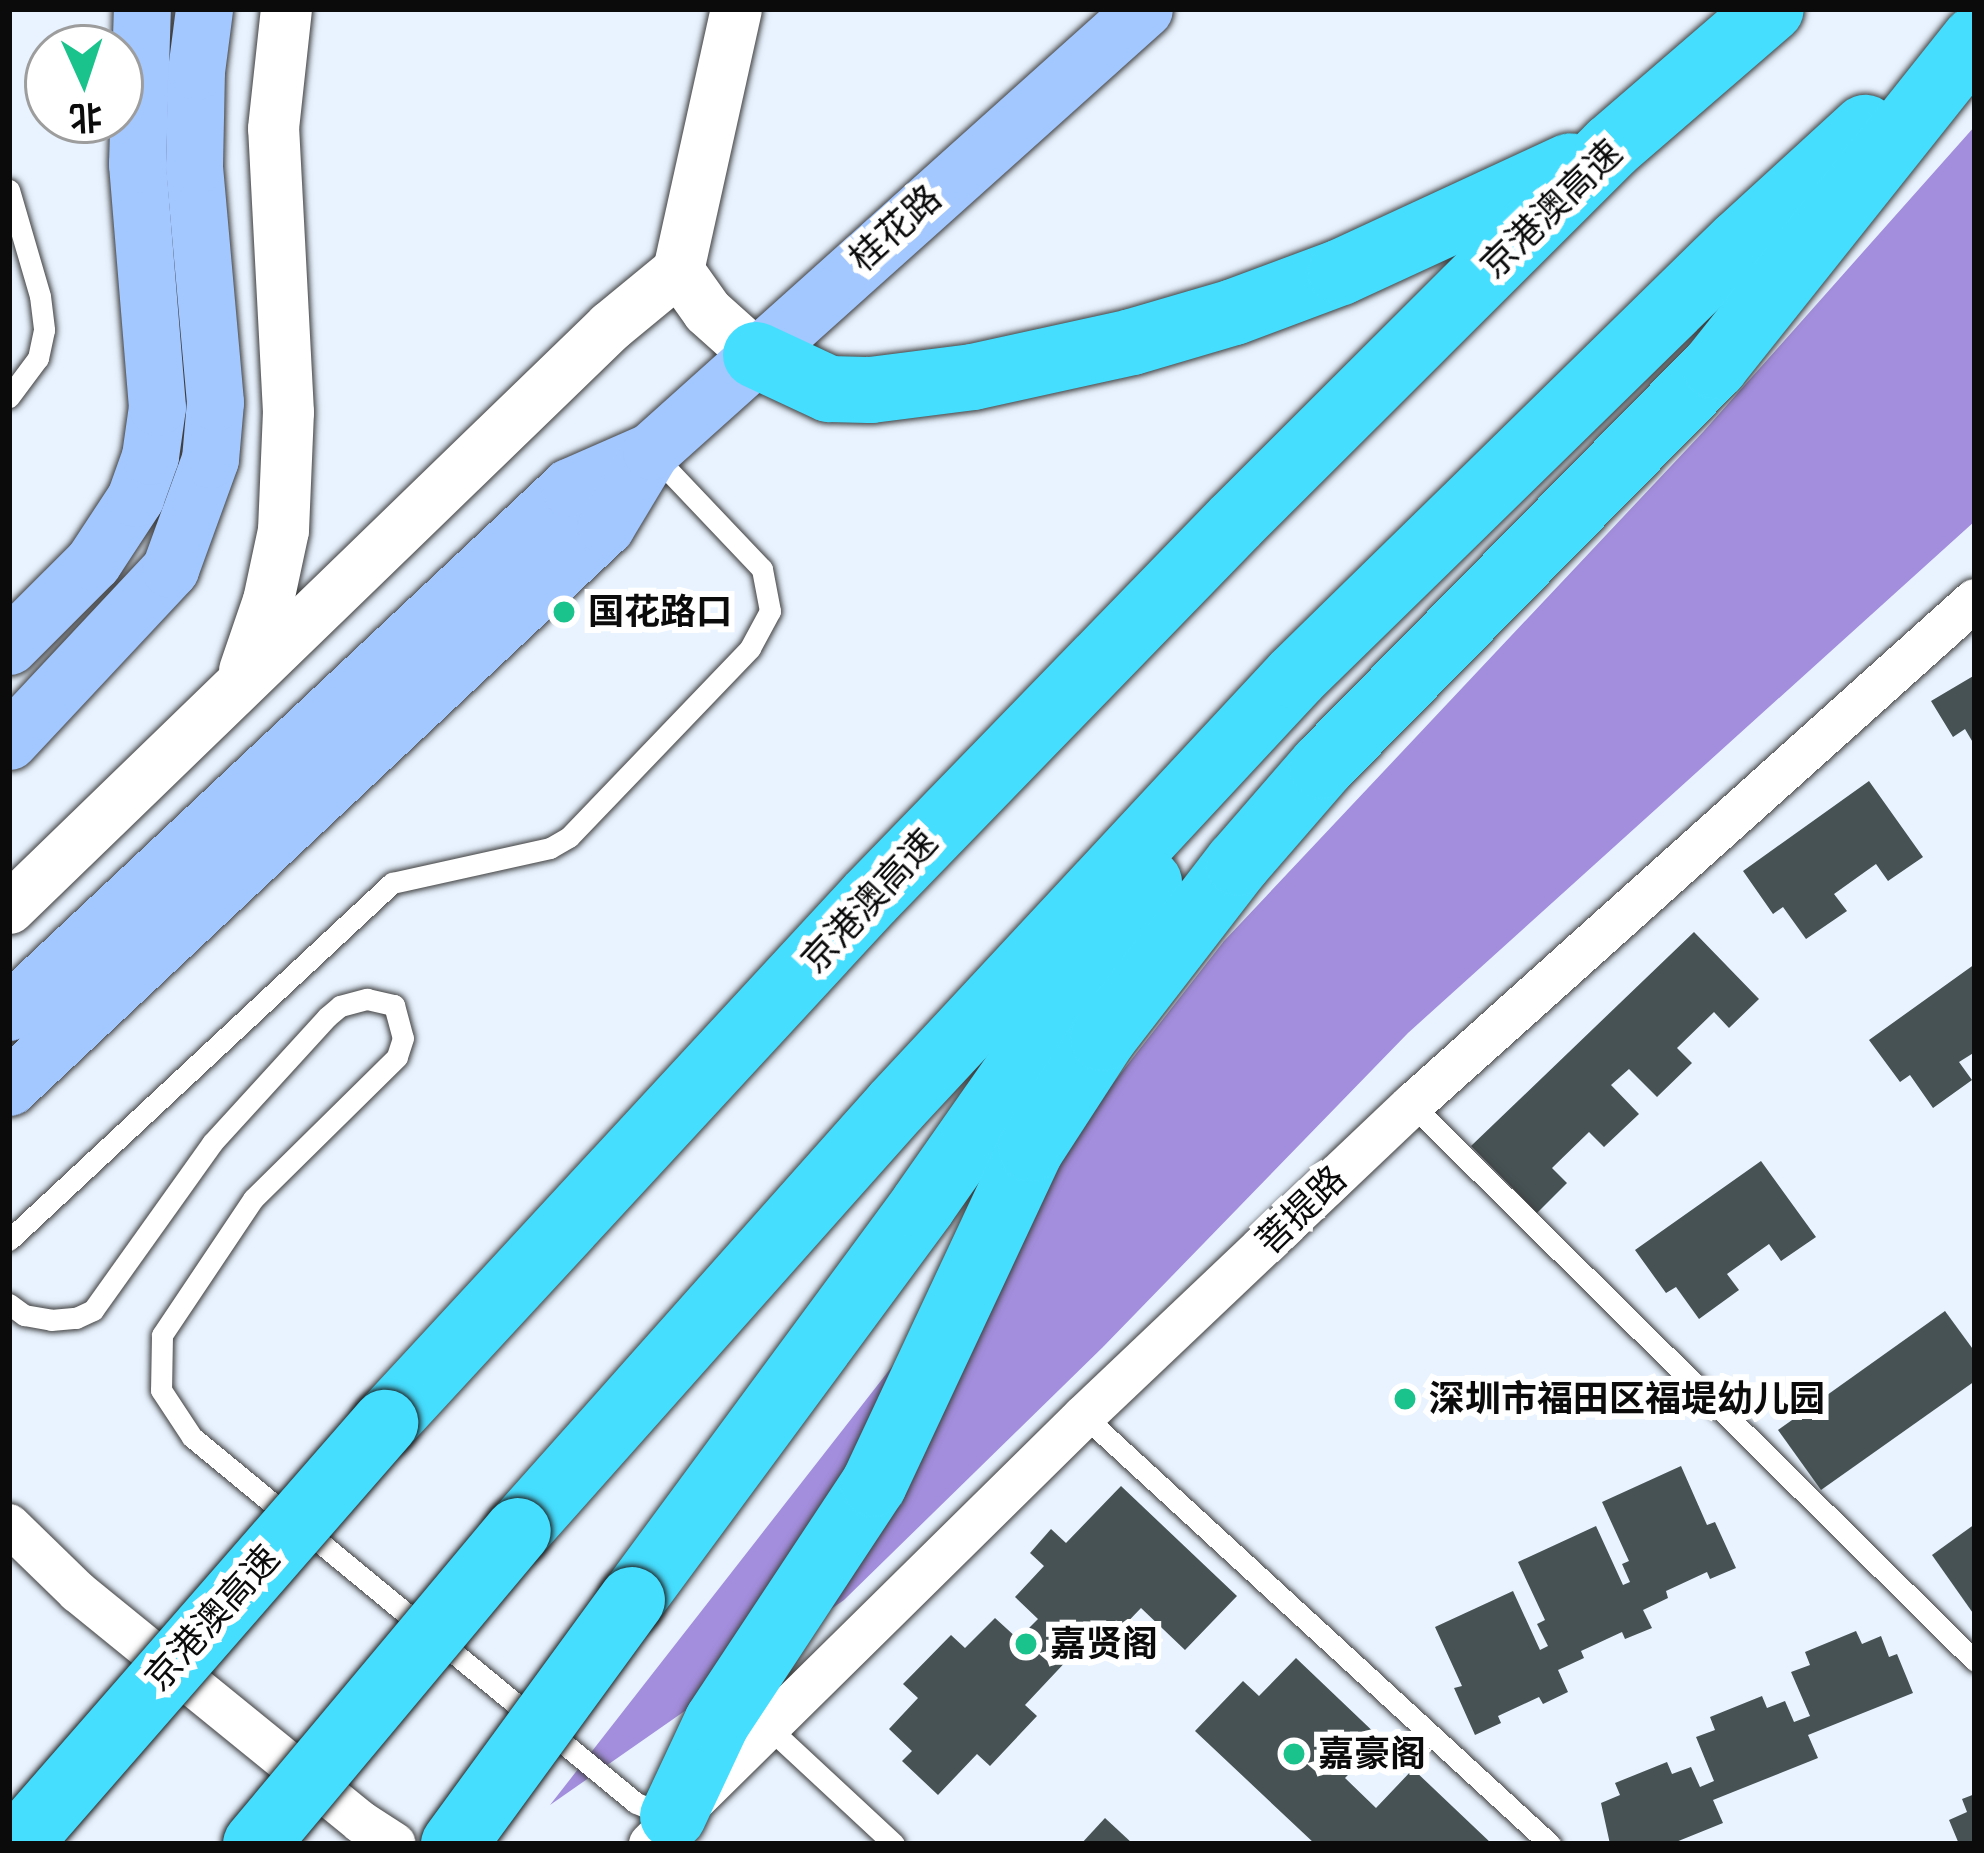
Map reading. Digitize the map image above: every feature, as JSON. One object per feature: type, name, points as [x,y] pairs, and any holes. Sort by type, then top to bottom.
[{"type":"highway","points":[[756,355],[829,389],[871,390],[973,376],[1132,342],[1234,312],[1341,272],[1611,147],[1703,9]]},
{"type":"highway","name":"京港澳高速","points":[[18,1844],[386,1423],[870,898],[1235,522],[1611,147],[1771,9]]},
{"type":"highway","points":[[256,1844],[518,1531],[896,1106],[1296,676],[1739,243],[1975,27]]},
{"type":"highway","points":[[662,1830],[717,1722],[874,1484],[1031,1149],[1103,1038],[1238,863],[1322,766],[1730,348],[1975,39]]},
{"type":"highway","points":[[454,1844],[923,1205],[1296,676]]},
{"type":"main road","points":[[11,644],[93,562],[135,498],[150,456],[158,406],[137,164],[142,9]]},
{"type":"main road","points":[[9,741],[170,569],[210,459],[215,402],[198,258],[194,166],[196,70],[204,9]]},
{"type":"main road","name":"桂花路","points":[[651,451],[1144,9]]},
{"type":"main road","points":[[9,1012],[569,487],[651,451]]},
{"type":"main road","points":[[9,1087],[606,526],[651,451]]},
{"type":"street","points":[[239,682],[268,600],[283,530],[288,412],[274,128],[286,9]]},
{"type":"street","points":[[9,908],[610,326],[678,270],[736,9]]},
{"type":"street","points":[[678,270],[707,311],[756,355]]},
{"type":"street","name":"菩提路","points":[[662,1830],[1084,1416],[1412,1105],[1975,600]]},
{"type":"street","points":[[9,1525],[78,1592],[395,1844]]},
{"type":"lane","points":[[9,190],[40,296],[44,330],[38,358],[9,397]]},
{"type":"lane","points":[[9,1240],[392,883],[550,848],[569,837],[750,648],[770,611],[762,569],[651,451]]},
{"type":"lane","points":[[9,1304],[24,1315],[51,1320],[76,1318],[92,1310],[212,1143],[327,1017],[340,1006],[367,999],[394,1005],[403,1021],[397,1057],[253,1199],[162,1335],[161,1390],[192,1437],[636,1803],[662,1830]]},
{"type":"lane","points":[[1412,1105],[1975,1661]]},
{"type":"lane","points":[[1084,1416],[1550,1844]]},
{"type":"lane","points":[[767,1726],[894,1844]]},
{"type":"shaded area","points":[[1975,126],[1975,521],[1408,1033],[1103,1347],[844,1600],[550,1805],[1224,941],[1703,432]]},
{"type":"building","points":[[1975,675],[1975,746],[1965,729],[1953,737],[1931,701]]},
{"type":"building","points":[[1869,781],[1923,857],[1888,881],[1876,864],[1834,894],[1847,911],[1806,939],[1783,907],[1773,914],[1743,871]]},
{"type":"building","points":[[1694,932],[1759,999],[1729,1028],[1714,1012],[1677,1048],[1692,1063],[1657,1097],[1629,1069],[1611,1085],[1639,1114],[1604,1147],[1589,1132],[1552,1168],[1567,1183],[1537,1213],[1471,1146]]},
{"type":"building","points":[[1975,964],[1975,1052],[1959,1062],[1972,1080],[1933,1108],[1910,1075],[1900,1082],[1869,1040]]},
{"type":"building","points":[[1761,1161],[1816,1237],[1781,1261],[1769,1244],[1727,1274],[1739,1290],[1699,1319],[1676,1287],[1666,1293],[1635,1250]]},
{"type":"building","points":[[1945,1311],[1975,1352],[1975,1381],[1821,1490],[1778,1430]]},
{"type":"building","points":[[1681,1466],[1707,1525],[1715,1522],[1736,1568],[1710,1579],[1707,1572],[1666,1591],[1668,1598],[1643,1610],[1652,1628],[1625,1639],[1622,1632],[1581,1651],[1584,1658],[1558,1670],[1568,1692],[1543,1704],[1539,1697],[1498,1716],[1501,1723],[1475,1735],[1454,1688],[1462,1686],[1435,1627],[1513,1591],[1540,1650],[1548,1646],[1537,1624],[1545,1620],[1518,1562],[1596,1526],[1623,1585],[1630,1582],[1622,1564],[1629,1561],[1602,1502]]},
{"type":"building","name":"嘉贤阁","points":[[1121,1486],[1237,1596],[1185,1650],[1141,1608],[1116,1634],[1103,1622],[1025,1705],[1037,1716],[990,1766],[977,1754],[938,1795],[902,1761],[912,1751],[889,1729],[918,1698],[903,1684],[951,1635],[965,1648],[995,1618],[1018,1639],[1038,1619],[1015,1597],[1044,1566],[1030,1553],[1051,1529],[1066,1543]]},
{"type":"building","points":[[1975,1524],[1975,1616],[1932,1555]]},
{"type":"building","points":[[1856,1631],[1862,1644],[1881,1636],[1889,1657],[1897,1654],[1913,1693],[1808,1735],[1818,1758],[1713,1800],[1723,1823],[1671,1844],[1610,1844],[1601,1803],[1620,1795],[1615,1783],[1667,1762],[1672,1774],[1691,1767],[1700,1787],[1714,1781],[1696,1737],[1715,1730],[1710,1717],[1762,1696],[1767,1708],[1785,1701],[1794,1722],[1810,1716],[1791,1672],[1810,1665],[1805,1652]]},
{"type":"building","name":"嘉豪阁","points":[[1296,1658],[1382,1740],[1345,1778],[1376,1808],[1413,1769],[1492,1844],[1315,1844],[1195,1731],[1243,1681],[1259,1696]]},
{"type":"building","points":[[1975,1794],[1975,1844],[1959,1844],[1949,1820],[1967,1812],[1962,1799]]},
{"type":"building","points":[[1105,1818],[1133,1844],[1081,1844]]},
{"type":"place","name":"国花路口","points":[[564,612]]},
{"type":"place","name":"深圳市福田区福堤幼儿园","points":[[1405,1399]]},
{"type":"place","name":"嘉贤阁","points":[[1026,1644]]},
{"type":"place","name":"嘉豪阁","points":[[1294,1754]]}]
